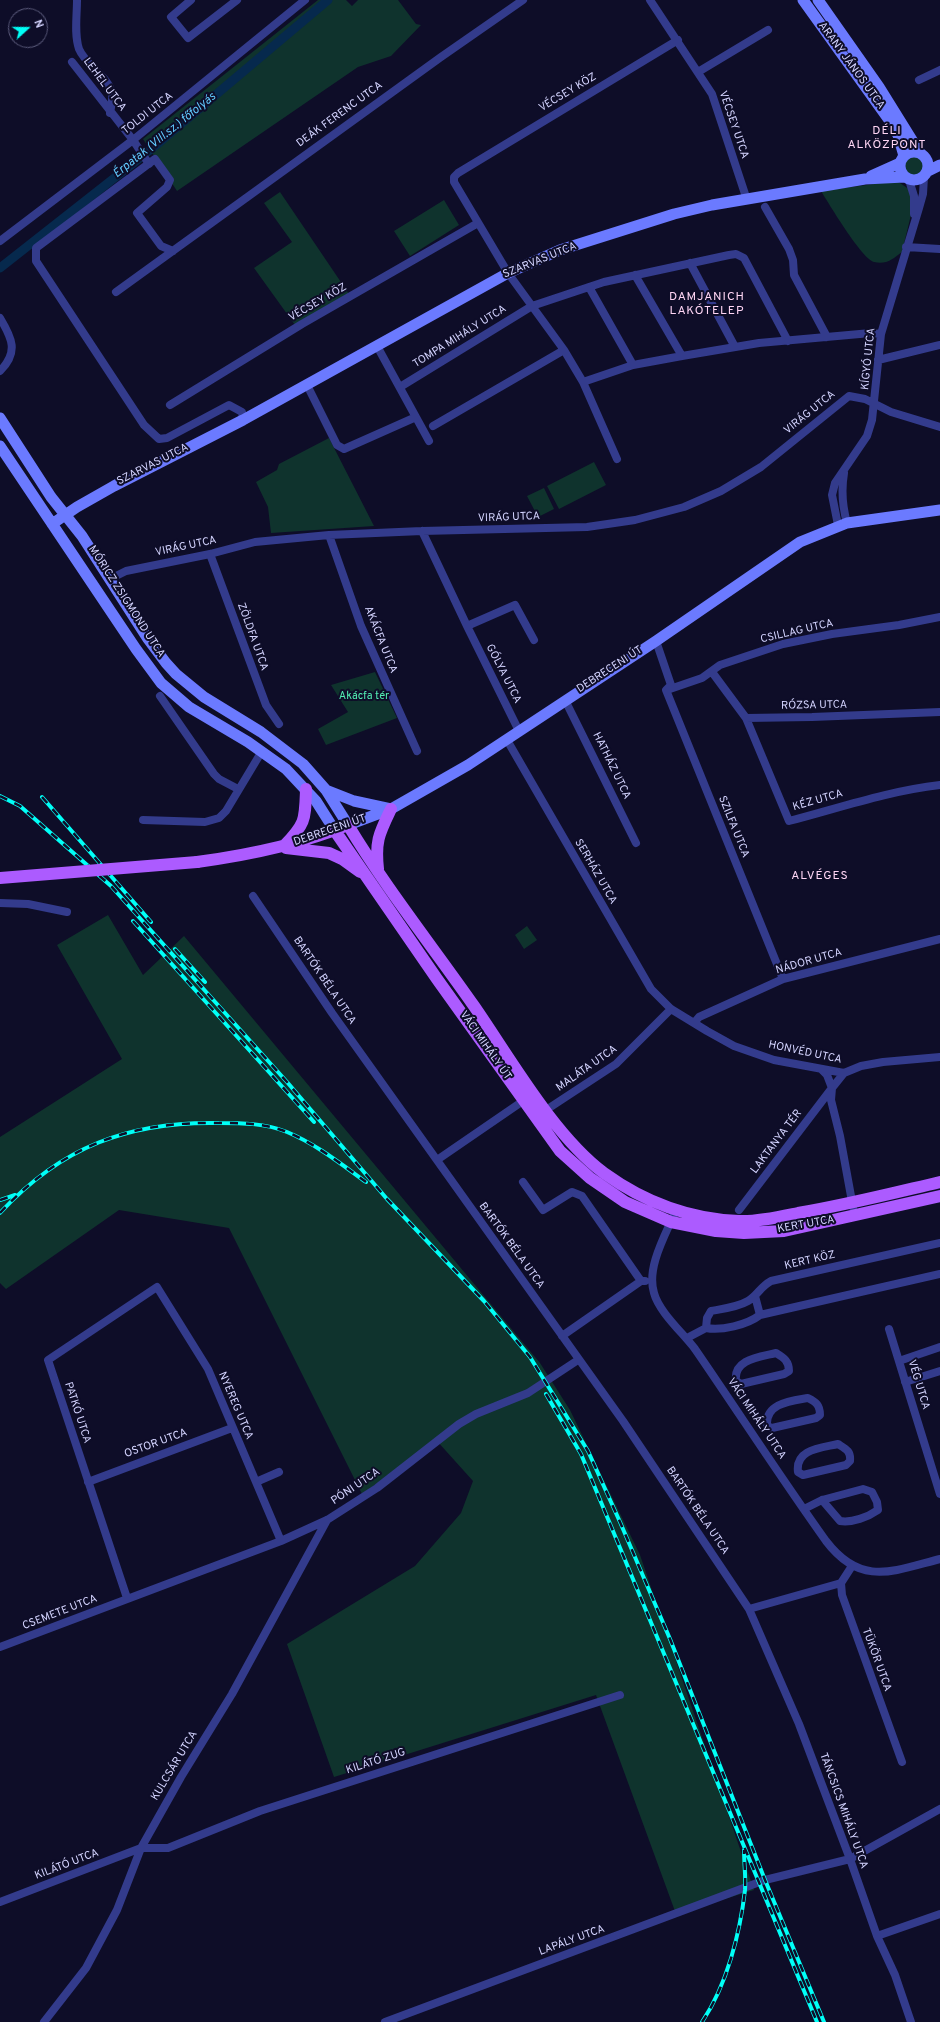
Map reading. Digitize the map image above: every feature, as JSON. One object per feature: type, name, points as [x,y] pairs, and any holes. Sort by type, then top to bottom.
[{"type":"main road","points":[[283,847],[300,829],[305,813],[306,789]]},
{"type":"main road","points":[[378,872],[376,854],[377,839],[391,809]]},
{"type":"main road","name":"DEBRECENI ÚT","points":[[0,878],[197,862],[249,855],[283,847],[348,825]]},
{"type":"main road","name":"VÁCI MIHÁLY ÚT","points":[[348,825],[378,872],[546,1110],[572,1144],[603,1172],[634,1192],[676,1210]]},
{"type":"main road","name":"VÁCI MIHÁLY ÚT","points":[[335,830],[523,1101],[560,1151],[590,1178],[625,1202],[671,1222]]},
{"type":"main road","name":"DEBRECENI ÚT","points":[[283,847],[330,853],[342,859],[367,877]]},
{"type":"main road","name":"KERT UTCA","points":[[676,1210],[716,1219],[742,1222],[778,1217],[852,1203],[940,1182]]},
{"type":"main road","name":"KERT UTCA","points":[[671,1222],[716,1231],[744,1233],[784,1231],[940,1196]]},
{"type":"street","points":[[77,0],[76,35],[80,49],[84,57],[110,87],[112,96],[110,113]]},
{"type":"street","points":[[192,0],[171,17],[188,38],[236,0]]},
{"type":"street","name":"TOLDI UTCA","points":[[0,241],[135,143],[305,0]]},
{"type":"street","name":"DEÁK FERENC UTCA","points":[[116,292],[435,60],[523,0]]},
{"type":"street","name":"VÉCSEY UTCA","points":[[650,0],[678,40],[712,94],[747,200]]},
{"type":"street","name":"ARANY JÁNOS UTCA","points":[[803,0],[892,124],[898,135],[902,159]]},
{"type":"street","name":"ARANY JÁNOS UTCA","points":[[822,1],[923,156]]},
{"type":"street","points":[[698,72],[768,30]]},
{"type":"street","name":"VÉCSEY KÖZ","points":[[508,273],[454,182],[454,177],[458,173],[678,40]]},
{"type":"street","name":"LEHEL UTCA","points":[[72,62],[110,113],[135,143],[147,162]]},
{"type":"street","points":[[919,80],[940,70]]},
{"type":"street","points":[[940,158],[923,156],[910,152],[902,159],[901,173],[906,178],[917,181],[940,165]]},
{"type":"street","points":[[923,156],[928,165],[926,174]]},
{"type":"street","points":[[147,162],[155,159],[170,180],[167,187],[137,213],[161,246],[173,251]]},
{"type":"street","name":"SZARVAS UTCA","points":[[865,179],[902,159]]},
{"type":"street","name":"SZARVAS UTCA","points":[[147,162],[36,248],[36,261],[144,425],[159,439],[168,438],[219,409],[229,406],[242,412],[243,420]]},
{"type":"street","name":"KÍGYÓ UTCA","points":[[842,524],[832,494],[835,483],[844,473],[867,436],[875,404],[881,334],[923,194],[926,174]]},
{"type":"street","name":"SZARVAS UTCA","points":[[52,524],[114,486],[243,420],[508,273],[560,250],[674,214],[865,179],[906,178]]},
{"type":"street","name":"KÍGYÓ UTCA","points":[[906,178],[914,196],[914,221]]},
{"type":"street","points":[[765,207],[789,249],[793,260],[794,275],[827,337]]},
{"type":"street","name":"VÉCSEY KÖZ","points":[[170,405],[302,324],[478,223]]},
{"type":"street","points":[[906,247],[940,249]]},
{"type":"street","name":"TOMPA MIHÁLY UTCA","points":[[400,387],[532,306],[589,287],[635,275],[736,254],[744,258],[788,341]]},
{"type":"street","points":[[690,263],[735,347]]},
{"type":"street","points":[[508,273],[564,350],[583,382],[618,459]]},
{"type":"street","points":[[635,275],[682,356]]},
{"type":"street","points":[[589,287],[633,365]]},
{"type":"street","points":[[0,318],[10,334],[12,344],[10,360],[0,371]]},
{"type":"street","points":[[583,382],[633,365],[735,347],[871,333],[881,334]]},
{"type":"street","points":[[878,360],[940,345]]},
{"type":"street","points":[[377,346],[429,440]]},
{"type":"street","points":[[433,426],[564,350]]},
{"type":"street","points":[[307,385],[337,445],[341,449],[416,417]]},
{"type":"street","name":"VIRÁG UTCA","points":[[110,579],[126,571],[210,554],[255,542],[329,535],[587,526],[635,520],[684,507],[721,491],[762,467],[849,396],[865,399],[875,404]]},
{"type":"street","points":[[875,404],[891,412],[940,427]]},
{"type":"street","name":"MÓRICZ ZSIGMOND UTCA","points":[[0,418],[51,497],[82,536],[148,639],[176,674],[204,697],[261,732],[291,753],[311,772],[326,790],[348,825]]},
{"type":"street","name":"MÓRICZ ZSIGMOND UTCA","points":[[0,446],[52,524],[70,548],[136,649],[161,683],[194,710],[262,751],[289,772],[306,789],[335,830]]},
{"type":"street","name":"DEBRECENI ÚT","points":[[348,825],[391,809],[435,785],[507,740],[800,542],[842,524],[940,510]]},
{"type":"street","name":"GÓLYA UTCA","points":[[422,531],[519,731]]},
{"type":"street","name":"AKÁCFA UTCA","points":[[329,535],[361,626],[417,752]]},
{"type":"street","name":"ZÖLDFA UTCA","points":[[210,554],[266,705],[279,724]]},
{"type":"street","points":[[467,626],[515,605],[534,640]]},
{"type":"street","name":"CSILLAG UTCA","points":[[669,688],[702,678],[720,665],[783,644],[832,634],[899,625],[940,617]]},
{"type":"street","name":"SZILFA UTCA","points":[[653,642],[665,680],[782,979]]},
{"type":"street","points":[[712,672],[746,718]]},
{"type":"street","points":[[160,696],[214,774],[219,779],[238,789]]},
{"type":"street","name":"HATHÁZ UTCA","points":[[565,700],[636,843]]},
{"type":"street","name":"RÓZSA UTCA","points":[[746,718],[940,712]]},
{"type":"street","name":"KÉZ UTCA","points":[[746,718],[789,821],[865,799],[912,789],[940,785]]},
{"type":"street","name":"SERHÁZ UTCA","points":[[507,740],[651,989],[671,1009]]},
{"type":"street","points":[[143,820],[205,822],[219,818],[226,811],[262,751]]},
{"type":"street","points":[[326,790],[354,801],[391,809]]},
{"type":"street","name":"BARTÓK BÉLA UTCA","points":[[253,896],[332,1013],[578,1360],[623,1421],[749,1609]]},
{"type":"street","points":[[0,902],[28,904],[68,912]]},
{"type":"street","name":"NÁDOR UTCA","points":[[694,1023],[699,1017],[782,979],[940,938]]},
{"type":"street","points":[[671,1009],[694,1023]]},
{"type":"street","name":"MALÁTA UTCA","points":[[546,1110],[616,1064],[671,1009]]},
{"type":"street","name":"HONVÉD UTCA","points":[[694,1023],[734,1046],[774,1060],[844,1073],[861,1066],[883,1062],[940,1057]]},
{"type":"street","points":[[821,1069],[827,1075],[832,1088],[831,1100],[840,1136],[855,1216]]},
{"type":"street","name":"LAKTANYA TÉR","points":[[739,1210],[844,1073]]},
{"type":"street","points":[[437,1160],[523,1101]]},
{"type":"street","points":[[523,1182],[543,1210],[572,1192],[582,1196],[641,1282]]},
{"type":"street","name":"VÁCI MIHÁLY UTCA","points":[[676,1210],[654,1265],[652,1279],[654,1293],[659,1305],[687,1338],[835,1553],[852,1566]]},
{"type":"street","name":"KERT KÖZ","points":[[706,1328],[707,1318],[711,1311],[746,1303],[755,1296],[762,1286],[771,1281],[940,1243]]},
{"type":"street","points":[[687,1338],[706,1328],[713,1330],[752,1321],[760,1315],[940,1274]]},
{"type":"street","points":[[562,1336],[641,1282],[652,1279]]},
{"type":"street","name":"NYEREG UTCA","points":[[157,1287],[208,1369],[281,1541]]},
{"type":"street","name":"PATKÓ UTCA","points":[[127,1598],[48,1360],[157,1287]]},
{"type":"street","points":[[755,1296],[760,1315]]},
{"type":"street","name":"VÉG UTCA","points":[[889,1329],[940,1494]]},
{"type":"street","points":[[899,1361],[940,1347]]},
{"type":"street","points":[[723,1390],[736,1382],[741,1384],[784,1374],[789,1371],[789,1365],[785,1359],[776,1353],[746,1360],[736,1371],[736,1382]]},
{"type":"street","name":"PÓNI UTCA","points":[[127,1598],[281,1541],[327,1520],[377,1488],[459,1424],[476,1414],[528,1393],[578,1360]]},
{"type":"street","points":[[905,1382],[940,1371]]},
{"type":"street","points":[[808,1398],[817,1403],[820,1409],[820,1415],[816,1418],[772,1428],[767,1426],[768,1415],[778,1404],[808,1398]]},
{"type":"street","points":[[754,1434],[767,1426]]},
{"type":"street","name":"OSTOR UTCA","points":[[88,1482],[232,1428]]},
{"type":"street","points":[[838,1444],[847,1449],[851,1456],[850,1461],[846,1465],[803,1475],[798,1472],[798,1461],[808,1451],[838,1444]]},
{"type":"street","points":[[256,1482],[279,1472]]},
{"type":"street","points":[[785,1480],[798,1472]]},
{"type":"street","points":[[804,1509],[822,1500],[863,1489],[872,1492],[877,1502],[878,1510],[872,1514],[847,1522],[840,1521],[822,1500]]},
{"type":"street","name":"KULCSÁR UTCA","points":[[44,2022],[86,1968],[117,1910],[141,1848],[180,1777],[232,1694],[327,1520]]},
{"type":"street","points":[[749,1609],[801,1596],[841,1583],[852,1566],[872,1572],[888,1572],[940,1559]]},
{"type":"street","name":"TÜKÖR UTCA","points":[[841,1583],[842,1595],[852,1626],[902,1762]]},
{"type":"street","name":"CSEMETE UTCA","points":[[0,1647],[127,1598]]},
{"type":"street","name":"TÁNCSICS MIHÁLY UTCA","points":[[749,1609],[799,1724],[850,1859],[876,1936],[895,1975],[911,2022]]},
{"type":"street","name":"KILÁTÓ ZUG","points":[[141,1848],[168,1848],[260,1811],[620,1695]]},
{"type":"street","name":"LAPÁLY UTCA","points":[[385,2022],[766,1880],[850,1859],[940,1809]]},
{"type":"street","name":"KILÁTÓ UTCA","points":[[0,1902],[141,1848]]},
{"type":"street","points":[[876,1936],[940,1914]]},
{"type":"green space","points":[[318,0],[346,0],[352,6],[358,0],[398,0],[416,24],[421,25],[391,56],[358,67],[177,191],[143,139]]},
{"type":"green space","points":[[915,156],[922,159],[925,166],[922,173],[915,176],[908,173],[905,166],[908,159]]},
{"type":"green space","points":[[897,181],[916,194],[902,252],[886,262],[874,262],[869,259],[854,242],[821,191]]},
{"type":"green space","points":[[280,192],[351,297],[295,325],[254,268],[292,242],[264,203]]},
{"type":"green space","points":[[444,200],[459,225],[410,256],[394,231]]},
{"type":"green space","points":[[329,438],[374,526],[271,533],[268,507],[256,482],[277,470],[279,464]]},
{"type":"green space","points":[[594,462],[606,485],[559,509],[547,486]]},
{"type":"green space","points":[[544,488],[554,509],[538,517],[527,496]]},
{"type":"green space","name":"Akácfa tér","points":[[375,672],[397,718],[326,745],[318,729],[348,712],[331,685]]},
{"type":"green space","points":[[108,915],[143,975],[184,936],[540,1363],[570,1410],[640,1555],[754,1890],[676,1914],[596,1695],[334,1777],[287,1644],[415,1566],[461,1513],[473,1481],[437,1441],[362,1494],[229,1228],[119,1210],[6,1289],[0,1283],[0,1137],[122,1059],[57,945]]},
{"type":"green space","points":[[527,926],[537,940],[524,949],[515,935]]},
{"type":"waterway","name":"Érpatak (VIII.sz.) főfolyás","points":[[0,268],[155,146],[328,0]]},
{"type":"railway","points":[[0,796],[20,806],[111,886],[287,1082],[387,1199],[484,1301],[530,1357],[588,1451],[620,1522],[670,1639],[765,1880],[824,2022]]},
{"type":"railway","points":[[42,797],[151,922]]},
{"type":"railway","points":[[133,921],[314,1122]]},
{"type":"railway","points":[[175,949],[205,982]]},
{"type":"railway","points":[[0,1213],[23,1190],[47,1171],[72,1155],[99,1142],[126,1133],[155,1127],[186,1124],[244,1123],[279,1129],[318,1148],[366,1182]]},
{"type":"railway","points":[[0,1200],[15,1195]]},
{"type":"railway","points":[[546,1394],[581,1454],[817,2022]]},
{"type":"railway","points":[[702,2022],[719,1992],[736,1941],[745,1890],[744,1850]]},
{"type":"district","name":"DÉLI ALKÖZPONT","points":[[887,139]]},
{"type":"district","name":"DAMJANICH LAKÓTELEP","points":[[707,305]]},
{"type":"district","name":"ALVÉGES","points":[[820,877]]}]
